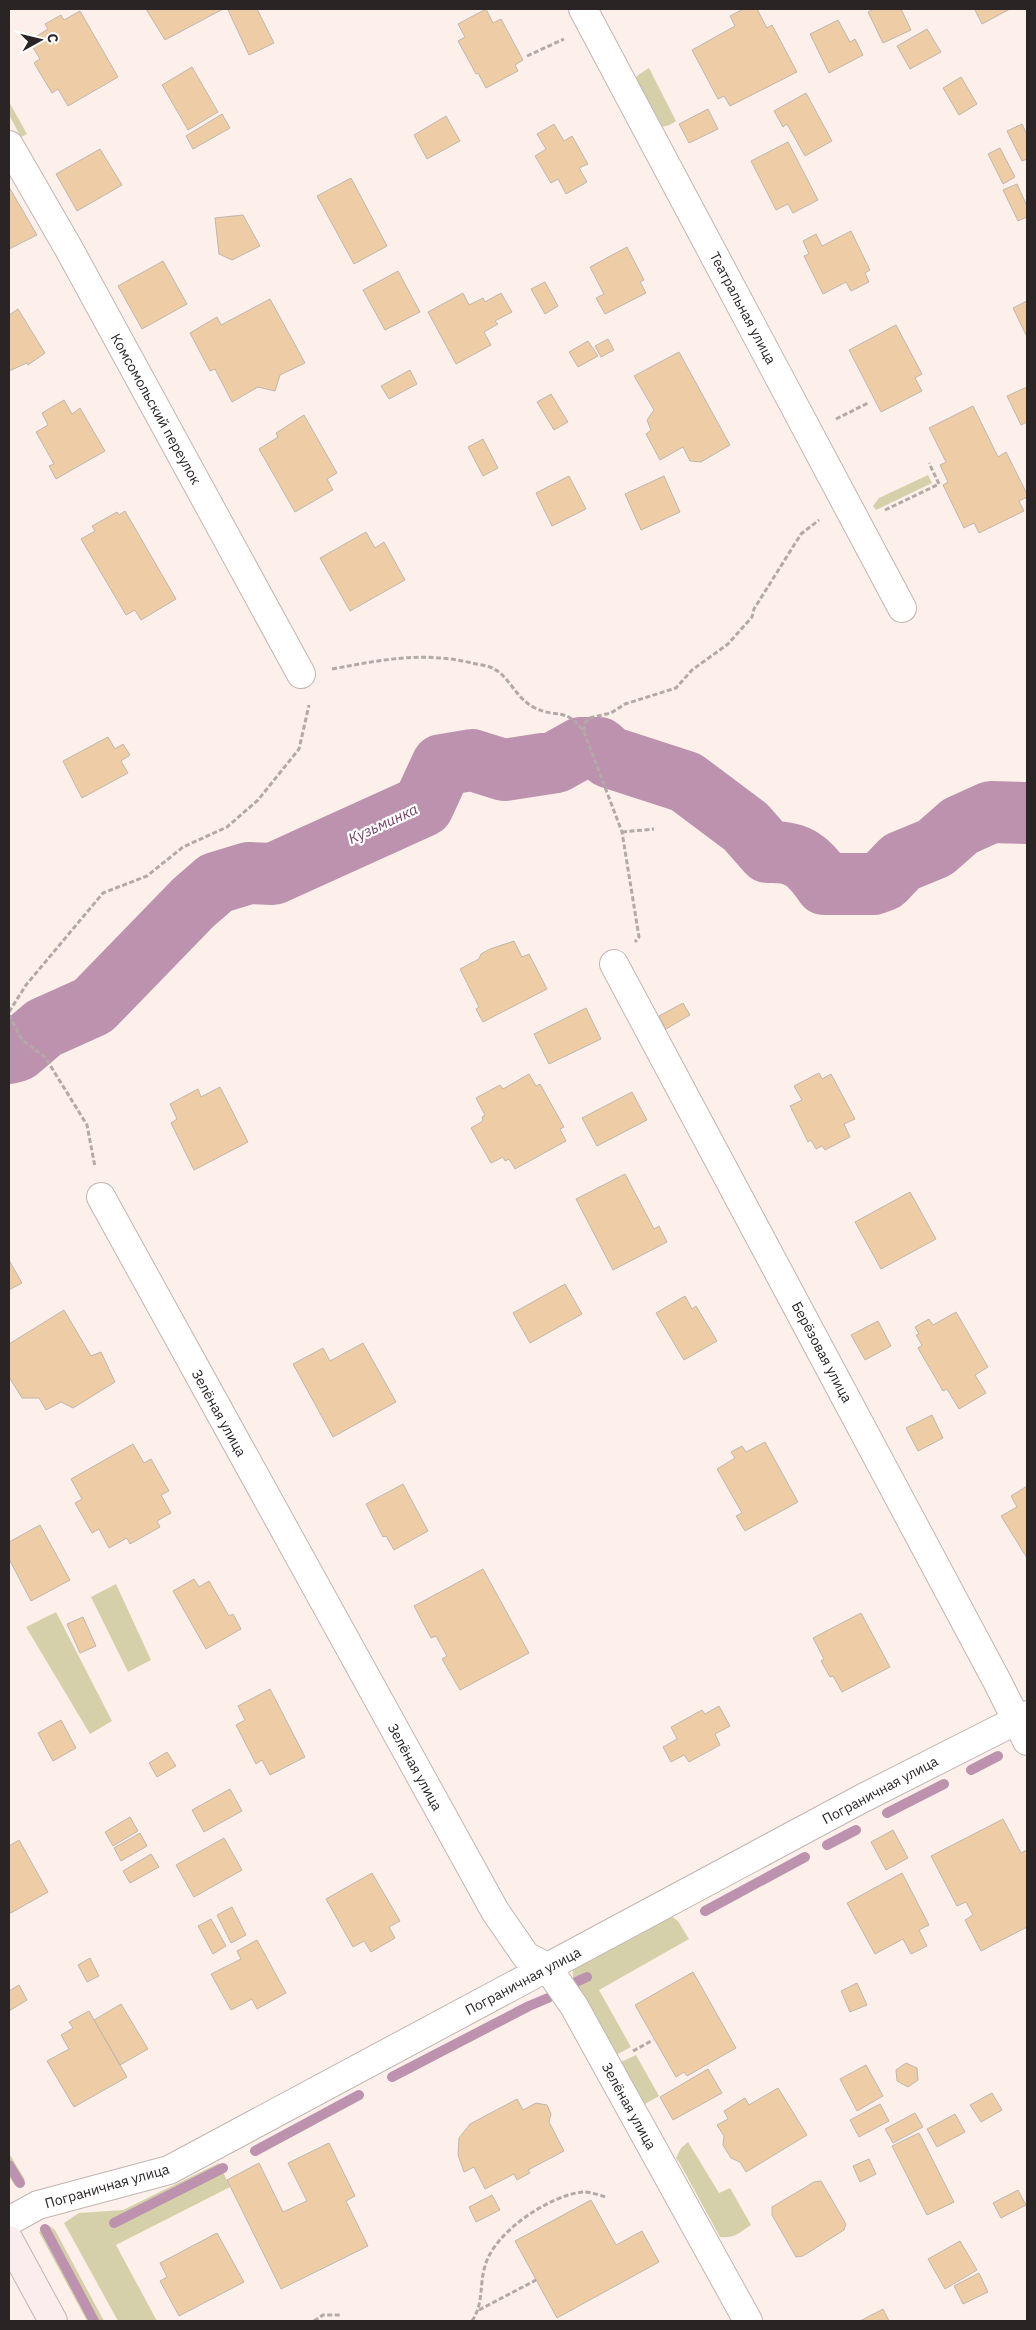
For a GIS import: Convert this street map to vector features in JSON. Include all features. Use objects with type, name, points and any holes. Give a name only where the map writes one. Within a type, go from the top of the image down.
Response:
[{"type":"main road","points":[[9,2240],[53,2321]]},
{"type":"street","name":"Театральная улица","points":[[583,9],[902,608]]},
{"type":"street","name":"Комсомольский переулок","points":[[9,145],[301,674]]},
{"type":"street","name":"Берёзовая улица","points":[[614,964],[998,1683],[1023,1725]]},
{"type":"street","name":"Зелёная улица","points":[[101,1197],[495,1911],[526,1956],[547,1967],[574,2006],[748,2321]]},
{"type":"street","name":"Пограничная улица","points":[[9,2221],[38,2205],[169,2170],[863,1798],[1023,1725]]},
{"type":"path","points":[[527,56],[572,35]]},
{"type":"path","points":[[834,420],[868,403]]},
{"type":"path","points":[[886,510],[939,484],[929,463]]},
{"type":"path","points":[[584,732],[585,723],[589,718],[612,713],[625,704],[676,688],[692,670],[728,644],[752,617],[754,609],[801,534],[844,498]]},
{"type":"path","points":[[101,1197],[87,1125],[45,1057],[22,1040],[9,1013],[26,984],[103,893],[147,876],[183,847],[227,827],[258,800],[299,749],[312,690],[301,674],[402,656],[456,659],[493,668],[504,677],[515,693],[535,708],[574,718],[584,732],[622,832],[639,936],[614,964]]},
{"type":"path","points":[[622,832],[654,829]]},
{"type":"path","points":[[633,2051],[653,2040]]},
{"type":"path","points":[[473,2320],[479,2310],[485,2264],[500,2238],[534,2212],[565,2195],[586,2192],[606,2197]]},
{"type":"path","points":[[479,2310],[536,2280]]},
{"type":"path","points":[[314,2321],[323,2315],[341,2315]]},
{"type":"shaded area","points":[[649,68],[676,121],[669,125],[656,125],[633,82],[638,75]]},
{"type":"shaded area","points":[[9,102],[27,134],[21,137],[9,115]]},
{"type":"shaded area","points":[[928,475],[932,483],[876,510],[873,506],[879,498]]},
{"type":"shaded area","points":[[116,1584],[151,1660],[128,1672],[91,1597]]},
{"type":"shaded area","points":[[56,1612],[112,1721],[90,1734],[26,1627]]},
{"type":"shaded area","points":[[668,1914],[678,1921],[689,1939],[599,1990],[631,2047],[614,2056],[581,2000],[573,1976],[573,1965]]},
{"type":"shaded area","points":[[636,2055],[659,2096],[645,2104],[621,2062]]},
{"type":"shaded area","points":[[688,2142],[719,2193],[730,2188],[751,2225],[737,2234],[730,2237],[720,2237],[676,2158],[681,2148]]},
{"type":"shaded area","points":[[9,2153],[25,2180],[15,2186],[9,2176]]},
{"type":"shaded area","points":[[219,2163],[230,2187],[116,2245],[157,2321],[118,2321],[64,2223],[79,2213],[123,2210]]},
{"type":"shaded area","points":[[50,2226],[55,2230],[104,2321],[87,2321],[39,2232]]},
{"type":"building","points":[[146,9],[223,9],[165,40]]},
{"type":"building","points":[[257,9],[274,43],[249,55],[228,10]]},
{"type":"building","points":[[486,9],[493,23],[501,19],[523,60],[515,65],[518,71],[486,88],[458,41],[465,37],[458,24]]},
{"type":"building","points":[[743,9],[757,9],[767,28],[772,25],[797,72],[730,106],[724,96],[718,99],[692,50],[735,26],[730,16]]},
{"type":"building","points":[[874,9],[901,9],[911,30],[883,43],[868,12]]},
{"type":"building","points":[[976,9],[1010,9],[982,24]]},
{"type":"building","points":[[80,11],[118,77],[68,106],[58,89],[52,93],[34,63],[40,59],[29,41],[48,29],[45,24],[61,15],[64,20]]},
{"type":"building","points":[[838,20],[850,42],[855,39],[863,55],[829,73],[810,34]]},
{"type":"building","points":[[927,29],[941,52],[910,69],[897,46]]},
{"type":"building","points":[[192,67],[218,112],[188,130],[162,85]]},
{"type":"building","points":[[961,77],[977,104],[959,115],[943,88]]},
{"type":"building","points":[[806,93],[832,141],[805,156],[787,124],[783,127],[774,111]]},
{"type":"building","points":[[708,109],[718,129],[689,143],[679,124]]},
{"type":"building","points":[[222,114],[230,128],[193,149],[186,136]]},
{"type":"building","points":[[446,116],[460,141],[427,159],[414,135]]},
{"type":"building","points":[[554,124],[564,141],[572,136],[588,164],[579,168],[587,182],[566,194],[558,179],[551,183],[535,156],[546,149],[537,134]]},
{"type":"building","points":[[1022,124],[1027,135],[1027,159],[1022,161],[1007,131]]},
{"type":"building","points":[[788,142],[818,200],[793,213],[788,204],[776,210],[751,161]]},
{"type":"building","points":[[1000,148],[1015,177],[1003,184],[988,154]]},
{"type":"building","points":[[100,149],[122,185],[77,211],[56,174]]},
{"type":"building","points":[[351,178],[387,246],[354,264],[317,196]]},
{"type":"building","points":[[1017,184],[1027,206],[1027,217],[1018,221],[1003,190]]},
{"type":"building","points":[[9,187],[37,235],[9,249]]},
{"type":"building","points":[[243,215],[260,246],[232,260],[219,254],[215,218]]},
{"type":"building","points":[[851,231],[870,270],[865,273],[869,282],[851,291],[846,282],[823,294],[804,256],[809,254],[803,241],[816,234],[822,246]]},
{"type":"building","points":[[627,247],[644,280],[640,282],[646,293],[605,314],[596,298],[604,294],[590,267]]},
{"type":"building","points":[[163,261],[187,304],[142,329],[118,286]]},
{"type":"building","points":[[398,271],[420,312],[385,330],[363,290]]},
{"type":"building","points":[[545,282],[558,306],[545,314],[531,289]]},
{"type":"building","points":[[463,293],[469,305],[483,298],[485,302],[501,293],[512,312],[495,321],[498,324],[484,332],[491,345],[456,364],[428,312]]},
{"type":"building","points":[[270,299],[305,363],[280,375],[275,391],[258,387],[232,402],[215,369],[210,371],[190,333],[217,317],[221,325]]},
{"type":"building","points":[[1027,301],[1027,337],[1013,308]]},
{"type":"building","points":[[18,309],[45,353],[28,365],[27,363],[9,371],[9,315]]},
{"type":"building","points":[[896,325],[922,374],[915,378],[922,391],[881,412],[849,350]]},
{"type":"building","points":[[608,339],[614,350],[601,357],[595,346]]},
{"type":"building","points":[[588,341],[598,356],[578,367],[569,352]]},
{"type":"building","points":[[679,352],[730,445],[701,462],[690,461],[683,447],[660,460],[646,434],[651,430],[647,420],[654,410],[634,376]]},
{"type":"building","points":[[410,370],[417,384],[389,399],[381,386]]},
{"type":"building","points":[[1027,387],[1027,422],[1021,425],[1007,396]]},
{"type":"building","points":[[551,394],[568,422],[554,430],[537,402]]},
{"type":"building","points":[[64,400],[72,414],[80,408],[105,451],[56,479],[49,466],[54,464],[36,432],[48,425],[42,413]]},
{"type":"building","points":[[973,406],[998,457],[1006,452],[1027,494],[1027,497],[1019,501],[1024,511],[979,533],[974,523],[964,528],[943,485],[948,482],[940,465],[946,462],[929,428]]},
{"type":"building","points":[[304,415],[337,473],[327,479],[333,490],[295,512],[259,449],[278,437],[276,433]]},
{"type":"building","points":[[483,439],[498,468],[483,476],[468,447]]},
{"type":"building","points":[[569,476],[586,509],[552,526],[536,493]]},
{"type":"building","points":[[664,476],[680,512],[641,530],[625,494]]},
{"type":"building","points":[[125,511],[176,599],[141,620],[135,610],[126,615],[81,539],[95,531],[92,526],[117,512],[119,515]]},
{"type":"building","points":[[366,532],[375,548],[384,542],[405,580],[350,611],[320,558]]},
{"type":"building","points":[[108,737],[115,749],[123,744],[130,755],[121,761],[128,773],[82,798],[63,761]]},
{"type":"building","points":[[514,941],[522,957],[529,954],[547,989],[483,1022],[476,1009],[479,1007],[460,969],[479,959],[481,954],[490,949]]},
{"type":"building","points":[[683,1003],[690,1015],[666,1029],[659,1016]]},
{"type":"building","points":[[586,1008],[601,1039],[549,1064],[534,1034]]},
{"type":"building","points":[[819,1073],[822,1079],[831,1074],[855,1119],[844,1124],[850,1137],[825,1150],[822,1146],[816,1149],[811,1140],[808,1142],[790,1106],[802,1100],[794,1086]]},
{"type":"building","points":[[529,1074],[536,1086],[540,1084],[564,1127],[560,1129],[566,1141],[515,1169],[509,1159],[505,1161],[503,1157],[491,1163],[471,1128],[483,1121],[482,1117],[485,1115],[476,1098],[500,1085],[503,1089]]},
{"type":"building","points":[[220,1087],[248,1142],[194,1170],[171,1123],[177,1119],[170,1104],[198,1089],[201,1097]]},
{"type":"building","points":[[632,1092],[647,1120],[597,1146],[582,1118]]},
{"type":"building","points":[[625,1174],[654,1229],[659,1226],[667,1242],[613,1270],[576,1199]]},
{"type":"building","points":[[910,1192],[936,1239],[881,1269],[855,1222]]},
{"type":"building","points":[[9,1260],[22,1283],[9,1290]]},
{"type":"building","points":[[565,1284],[582,1314],[530,1343],[513,1313]]},
{"type":"building","points":[[685,1296],[692,1309],[696,1306],[717,1341],[684,1360],[656,1313]]},
{"type":"building","points":[[64,1310],[91,1356],[101,1352],[115,1382],[73,1408],[61,1402],[46,1410],[39,1398],[22,1398],[9,1377],[9,1344]]},
{"type":"building","points":[[956,1312],[988,1367],[975,1375],[986,1393],[959,1409],[947,1389],[943,1391],[918,1348],[922,1345],[916,1335],[919,1334],[915,1327],[929,1319],[933,1325]]},
{"type":"building","points":[[878,1321],[891,1346],[865,1360],[851,1335]]},
{"type":"building","points":[[363,1343],[396,1402],[333,1437],[293,1364],[323,1348],[330,1361]]},
{"type":"building","points":[[932,1415],[943,1438],[918,1451],[906,1428]]},
{"type":"building","points":[[765,1442],[798,1502],[745,1531],[736,1516],[742,1513],[717,1469],[735,1458],[731,1452],[742,1446],[746,1452]]},
{"type":"building","points":[[133,1444],[144,1463],[151,1459],[169,1491],[161,1495],[171,1513],[157,1521],[160,1527],[130,1544],[127,1538],[109,1548],[99,1529],[92,1533],[75,1503],[82,1499],[71,1479]]},
{"type":"building","points":[[403,1484],[428,1531],[394,1550],[386,1536],[383,1537],[366,1504]]},
{"type":"building","points":[[1027,1486],[1027,1558],[1001,1516],[1017,1507],[1011,1496]]},
{"type":"building","points":[[40,1525],[70,1580],[31,1601],[9,1559],[9,1542]]},
{"type":"building","points":[[483,1569],[529,1653],[460,1690],[442,1659],[447,1656],[436,1636],[431,1638],[414,1606]]},
{"type":"building","points":[[194,1579],[199,1587],[209,1581],[229,1616],[233,1614],[241,1629],[206,1649],[173,1591]]},
{"type":"building","points":[[861,1613],[890,1667],[842,1692],[833,1676],[830,1677],[821,1661],[824,1659],[813,1638]]},
{"type":"building","points":[[83,1617],[96,1646],[80,1653],[67,1624]]},
{"type":"building","points":[[270,1689],[305,1757],[270,1775],[262,1760],[256,1764],[236,1725],[245,1720],[238,1706]]},
{"type":"building","points":[[719,1706],[730,1726],[715,1734],[720,1745],[689,1762],[684,1755],[671,1762],[663,1747],[677,1739],[671,1727],[702,1710],[705,1714]]},
{"type":"building","points":[[61,1720],[76,1748],[53,1761],[38,1733]]},
{"type":"building","points":[[167,1752],[176,1766],[157,1777],[149,1763]]},
{"type":"building","points":[[230,1789],[242,1811],[204,1832],[192,1810]]},
{"type":"building","points":[[130,1817],[138,1831],[113,1846],[105,1832]]},
{"type":"building","points":[[1003,1819],[1021,1853],[1027,1850],[1027,1927],[981,1951],[965,1920],[973,1915],[966,1902],[957,1906],[931,1856]]},
{"type":"building","points":[[893,1830],[908,1858],[886,1870],[871,1842]]},
{"type":"building","points":[[140,1833],[147,1846],[121,1861],[114,1848]]},
{"type":"building","points":[[224,1838],[242,1870],[194,1897],[176,1865]]},
{"type":"building","points":[[19,1840],[48,1892],[9,1914],[9,1846]]},
{"type":"building","points":[[151,1854],[159,1867],[130,1883],[123,1871]]},
{"type":"building","points":[[372,1873],[400,1921],[389,1927],[395,1938],[371,1952],[364,1941],[353,1947],[326,1899]]},
{"type":"building","points":[[902,1873],[929,1925],[919,1930],[927,1946],[911,1954],[903,1939],[875,1954],[847,1903]]},
{"type":"building","points":[[232,1907],[246,1935],[231,1943],[217,1915]]},
{"type":"building","points":[[211,1919],[226,1946],[213,1954],[198,1926]]},
{"type":"building","points":[[257,1940],[286,1993],[257,2009],[252,1999],[231,2010],[211,1974],[241,1959],[237,1951]]},
{"type":"building","points":[[90,1958],[99,1976],[87,1982],[78,1965]]},
{"type":"building","points":[[693,1972],[736,2048],[687,2076],[684,2072],[676,2077],[635,2005]]},
{"type":"building","points":[[857,1983],[867,2005],[850,2012],[841,1991]]},
{"type":"building","points":[[19,1985],[27,2000],[9,2011],[9,1991]]},
{"type":"building","points":[[121,2004],[148,2049],[120,2065],[94,2020]]},
{"type":"building","points":[[89,2011],[127,2077],[74,2107],[47,2061],[69,2049],[61,2035],[73,2028],[69,2022]]},
{"type":"building","points":[[906,2063],[917,2068],[918,2080],[908,2087],[897,2081],[896,2070]]},
{"type":"building","points":[[866,2065],[883,2096],[857,2111],[840,2079]]},
{"type":"building","points":[[708,2069],[722,2093],[673,2120],[660,2097]]},
{"type":"building","points":[[778,2088],[807,2135],[746,2172],[740,2162],[731,2158],[723,2145],[724,2136],[717,2125],[728,2119],[724,2111],[745,2098],[749,2105]]},
{"type":"building","points":[[992,2093],[1002,2110],[981,2122],[970,2105]]},
{"type":"building","points":[[517,2099],[523,2110],[536,2103],[547,2105],[551,2114],[549,2122],[564,2151],[528,2170],[530,2173],[517,2180],[514,2174],[485,2189],[474,2167],[464,2172],[458,2155],[459,2138],[470,2124]]},
{"type":"building","points":[[880,2104],[889,2121],[859,2137],[850,2120]]},
{"type":"building","points":[[915,2113],[923,2127],[893,2143],[885,2129]]},
{"type":"building","points":[[955,2114],[965,2132],[937,2147],[927,2129]]},
{"type":"building","points":[[919,2133],[954,2202],[927,2215],[892,2146]]},
{"type":"building","points":[[329,2143],[355,2196],[346,2201],[368,2246],[281,2289],[227,2180],[259,2163],[283,2212],[307,2201],[288,2163]]},
{"type":"building","points":[[869,2159],[876,2174],[860,2182],[853,2166]]},
{"type":"building","points":[[821,2181],[846,2224],[844,2230],[803,2256],[796,2257],[772,2215],[772,2207],[814,2182]]},
{"type":"building","points":[[1018,2190],[1026,2205],[1001,2218],[993,2203]]},
{"type":"building","points":[[492,2195],[500,2210],[476,2222],[469,2207]]},
{"type":"building","points":[[591,2200],[616,2245],[642,2231],[659,2262],[557,2318],[515,2241]]},
{"type":"building","points":[[217,2233],[244,2282],[179,2316],[160,2281],[167,2277],[160,2263]]},
{"type":"building","points":[[960,2241],[977,2270],[945,2289],[928,2259]]},
{"type":"building","points":[[979,2273],[988,2292],[963,2304],[954,2286]]},
{"type":"building","points":[[883,2309],[889,2321],[860,2321]]},
{"type":"waterway","name":"Кузьминка","points":[[9,1053],[17,1051],[44,1028],[93,1006],[193,903],[216,883],[249,873],[273,874],[423,806],[442,765],[472,760],[504,770],[556,762],[581,748],[599,748],[609,757],[686,782],[746,827],[768,852],[787,853],[802,859],[814,869],[825,884],[873,884],[884,880],[901,862],[935,848],[960,826],[991,812],[1027,813]]},
{"type":"waterway","points":[[971,1770],[998,1756]]},
{"type":"waterway","points":[[887,1813],[944,1784]]},
{"type":"waterway","points":[[827,1845],[856,1830]]},
{"type":"waterway","points":[[705,1911],[805,1857]]},
{"type":"waterway","points":[[576,1982],[587,1977]]},
{"type":"waterway","points":[[392,2077],[548,1998]]},
{"type":"waterway","points":[[255,2151],[359,2095]]},
{"type":"waterway","points":[[9,2165],[20,2183]]},
{"type":"waterway","points":[[114,2223],[223,2168]]},
{"type":"waterway","points":[[45,2229],[94,2321]]}]
